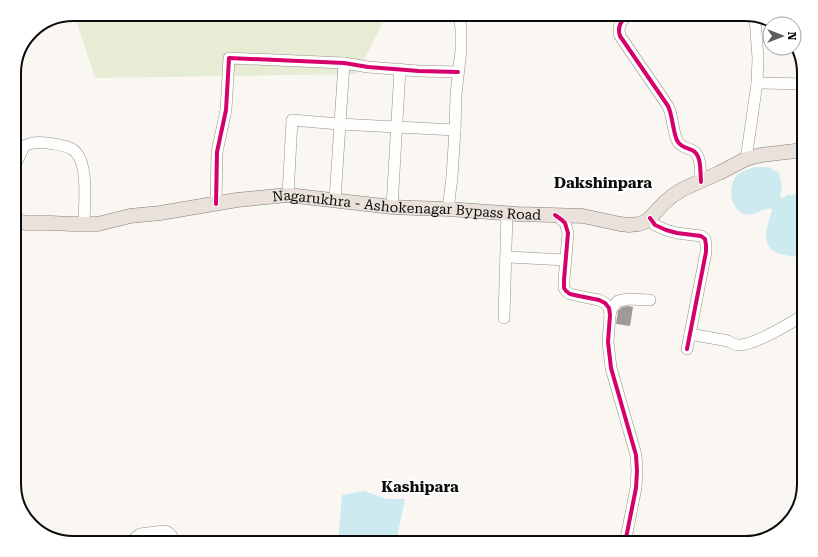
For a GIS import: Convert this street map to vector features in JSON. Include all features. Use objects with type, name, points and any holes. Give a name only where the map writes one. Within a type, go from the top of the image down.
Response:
[{"type":"main road","name":"Nagarukhra - Ashokenagar Bypass Road","points":[[21,222],[98,224],[130,216],[160,213],[237,200],[288,195],[392,207],[583,216],[629,225],[639,224],[650,218],[672,196],[683,189],[701,182],[746,159],[760,155],[797,151]]},
{"type":"street","points":[[448,209],[452,177],[456,94],[461,50],[460,21]]},
{"type":"street","points":[[622,21],[619,26],[620,36],[671,111],[678,142],[682,146],[694,151],[697,154],[699,159],[701,182]]},
{"type":"street","points":[[746,159],[757,83],[758,58],[755,22]]},
{"type":"street","points":[[216,204],[217,152],[226,110],[229,58],[344,63],[368,67],[458,72]]},
{"type":"street","points":[[335,200],[344,63]]},
{"type":"street","points":[[392,207],[400,69]]},
{"type":"street","points":[[757,83],[797,84]]},
{"type":"street","points":[[288,195],[292,120],[455,130]]},
{"type":"street","points":[[21,153],[24,146],[30,143],[38,142],[53,143],[65,146],[73,150],[79,156],[83,167],[85,187],[84,224]]},
{"type":"street","points":[[504,318],[507,213]]},
{"type":"street","points":[[554,215],[565,223],[568,233],[564,288],[570,294],[599,300],[605,303],[609,308],[610,315]]},
{"type":"street","points":[[568,233],[576,221],[583,216]]},
{"type":"street","points":[[650,218],[655,225],[666,230],[676,233],[701,236],[705,239],[706,252],[687,349]]},
{"type":"street","points":[[506,257],[566,260]]},
{"type":"street","points":[[626,536],[636,488],[636,455],[611,368],[608,342],[610,315],[612,308],[618,301],[628,299],[650,300]]},
{"type":"street","points":[[690,334],[728,341],[733,344],[740,345],[747,344],[764,337],[797,319]]},
{"type":"street","points":[[137,536],[140,534],[164,531],[168,532],[172,536]]},
{"type":"green space","points":[[76,21],[384,21],[357,74],[95,78]]},
{"type":"water","points":[[755,167],[768,167],[779,173],[782,186],[780,196],[782,199],[787,195],[797,194],[797,257],[782,255],[771,249],[767,244],[767,228],[772,209],[763,210],[749,215],[742,213],[734,206],[731,195],[732,184],[737,175]]},
{"type":"water","points":[[364,491],[386,499],[405,499],[397,536],[339,536],[342,495]]},
{"type":"building","points":[[622,307],[633,307],[630,326],[616,324],[618,311]]},
{"type":"cycle path","points":[[622,21],[619,30],[620,36],[668,106],[676,139],[679,144],[695,152],[699,159],[701,182]]},
{"type":"cycle path","points":[[216,204],[217,152],[226,110],[229,58],[344,63],[368,67],[458,72]]},
{"type":"cycle path","points":[[555,215],[565,223],[568,233],[564,288],[570,294],[599,300],[605,303],[609,308],[610,315],[608,342],[611,368],[636,455],[636,488],[626,536]]},
{"type":"cycle path","points":[[650,218],[655,225],[666,230],[701,236],[705,239],[706,252],[687,349]]},
{"type":"district","name":"Dakshinpara","points":[[603,183]]},
{"type":"district","name":"Kashipara","points":[[420,487]]}]
